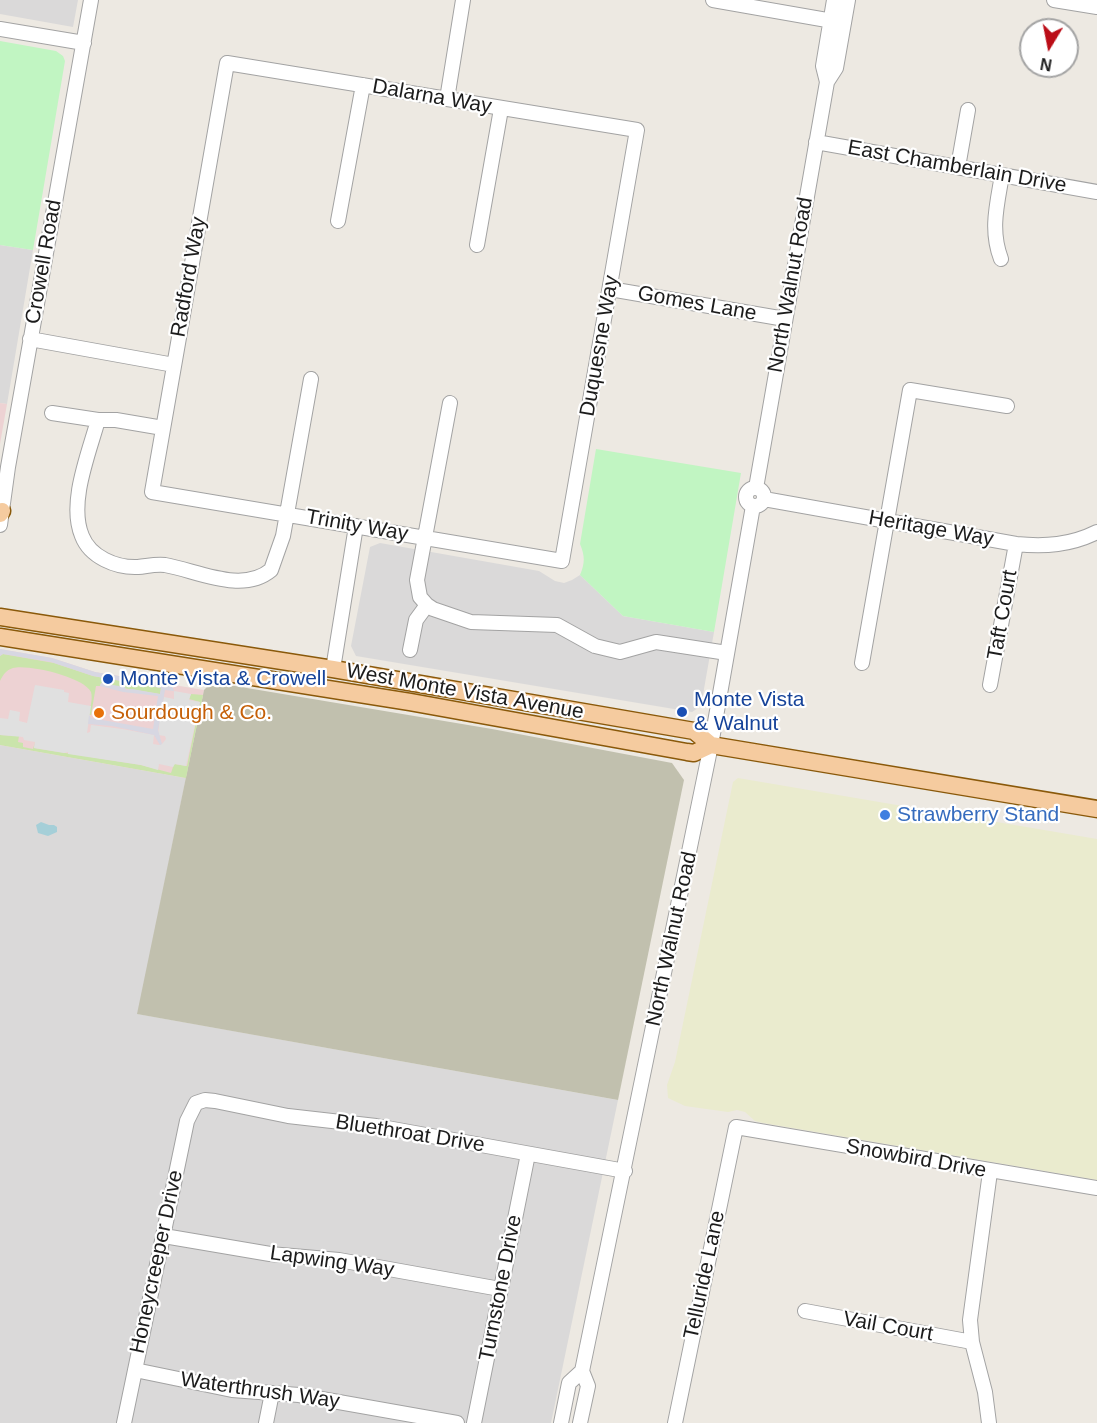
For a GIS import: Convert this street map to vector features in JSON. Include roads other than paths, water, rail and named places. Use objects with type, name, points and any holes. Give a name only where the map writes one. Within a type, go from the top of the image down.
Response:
[{"type":"main road","name":"West Monte Vista Avenue","points":[[0,617],[333,669],[697,732],[711,745],[1097,809]]},
{"type":"main road","name":"West Monte Vista Avenue","points":[[0,637],[352,692],[694,753],[711,745]]},
{"type":"street","name":"Crowell Road","points":[[1,516],[30,339],[91,0]]},
{"type":"street","points":[[447,99],[463,0]]},
{"type":"street","points":[[713,0],[837,22]]},
{"type":"street","name":"North Walnut Road","points":[[580,1423],[588,1386],[582,1371],[711,745],[758,498],[785,319],[827,82],[836,68],[837,22],[834,0]]},
{"type":"street","name":"North Walnut Road","points":[[837,22],[848,0]]},
{"type":"street","points":[[1054,0],[1097,7]]},
{"type":"street","points":[[0,29],[84,43]]},
{"type":"street","name":"Dalarna Way","points":[[227,63],[637,130]]},
{"type":"street","name":"Radford Way","points":[[152,492],[227,63]]},
{"type":"street","points":[[338,221],[363,85]]},
{"type":"street","points":[[477,245],[501,109]]},
{"type":"street","points":[[958,168],[968,110]]},
{"type":"street","name":"Duquesne Way","points":[[562,561],[637,130]]},
{"type":"street","name":"East Chamberlain Drive","points":[[816,142],[1097,192]]},
{"type":"street","points":[[1001,259],[993,231],[1002,175]]},
{"type":"street","name":"Gomes Lane","points":[[610,289],[785,319]]},
{"type":"street","points":[[30,339],[174,365]]},
{"type":"street","points":[[98,420],[78,495],[77,509],[82,538],[91,550],[100,558],[127,566],[166,565],[231,580],[257,578],[271,570],[283,536],[311,379]]},
{"type":"street","points":[[862,663],[910,390],[1007,406]]},
{"type":"street","points":[[450,403],[417,580],[420,597],[427,605],[471,622],[557,625],[595,646],[620,652],[648,642],[656,642],[727,653]]},
{"type":"street","points":[[52,413],[163,428]]},
{"type":"street","name":"Trinity Way","points":[[152,492],[562,561]]},
{"type":"street","name":"Heritage Way","points":[[758,498],[1016,544],[1042,546],[1065,543],[1097,532]]},
{"type":"street","points":[[333,669],[356,526]]},
{"type":"street","name":"Taft Court","points":[[990,686],[1016,544]]},
{"type":"street","points":[[410,650],[416,620],[427,605]]},
{"type":"street","name":"Bluethroat Drive","points":[[196,1103],[206,1100],[215,1101],[288,1116],[350,1122],[625,1171]]},
{"type":"street","name":"Honeycreeper Drive","points":[[124,1423],[187,1120],[196,1103]]},
{"type":"street","name":"Snowbird Drive","points":[[736,1127],[990,1172],[1097,1188]]},
{"type":"street","name":"Telluride Lane","points":[[675,1423],[736,1127]]},
{"type":"street","name":"Turnstone Drive","points":[[474,1423],[528,1154]]},
{"type":"street","points":[[989,1423],[985,1392],[972,1342],[970,1320],[990,1172]]},
{"type":"street","name":"Lapwing Way","points":[[164,1236],[270,1254],[339,1260],[500,1289]]},
{"type":"street","name":"Vail Court","points":[[805,1311],[972,1342]]},
{"type":"street","name":"Waterthrush Way","points":[[135,1370],[239,1390],[299,1395],[457,1423]]},
{"type":"street","name":"North Walnut Road","points":[[561,1423],[569,1383],[582,1371]]},
{"type":"street","points":[[266,1423],[272,1393]]},
{"type":"water","points":[[41,822],[54,825],[57,827],[57,832],[48,836],[38,833],[36,825]]},
{"type":"place","name":"Monte Vista & Crowell","points":[[108,679]]},
{"type":"place","name":"Monte Vista & Walnut","points":[[682,712]]},
{"type":"place","name":"Sourdough & Co.","points":[[99,713]]},
{"type":"place","name":"Strawberry Stand","points":[[885,815]]}]
